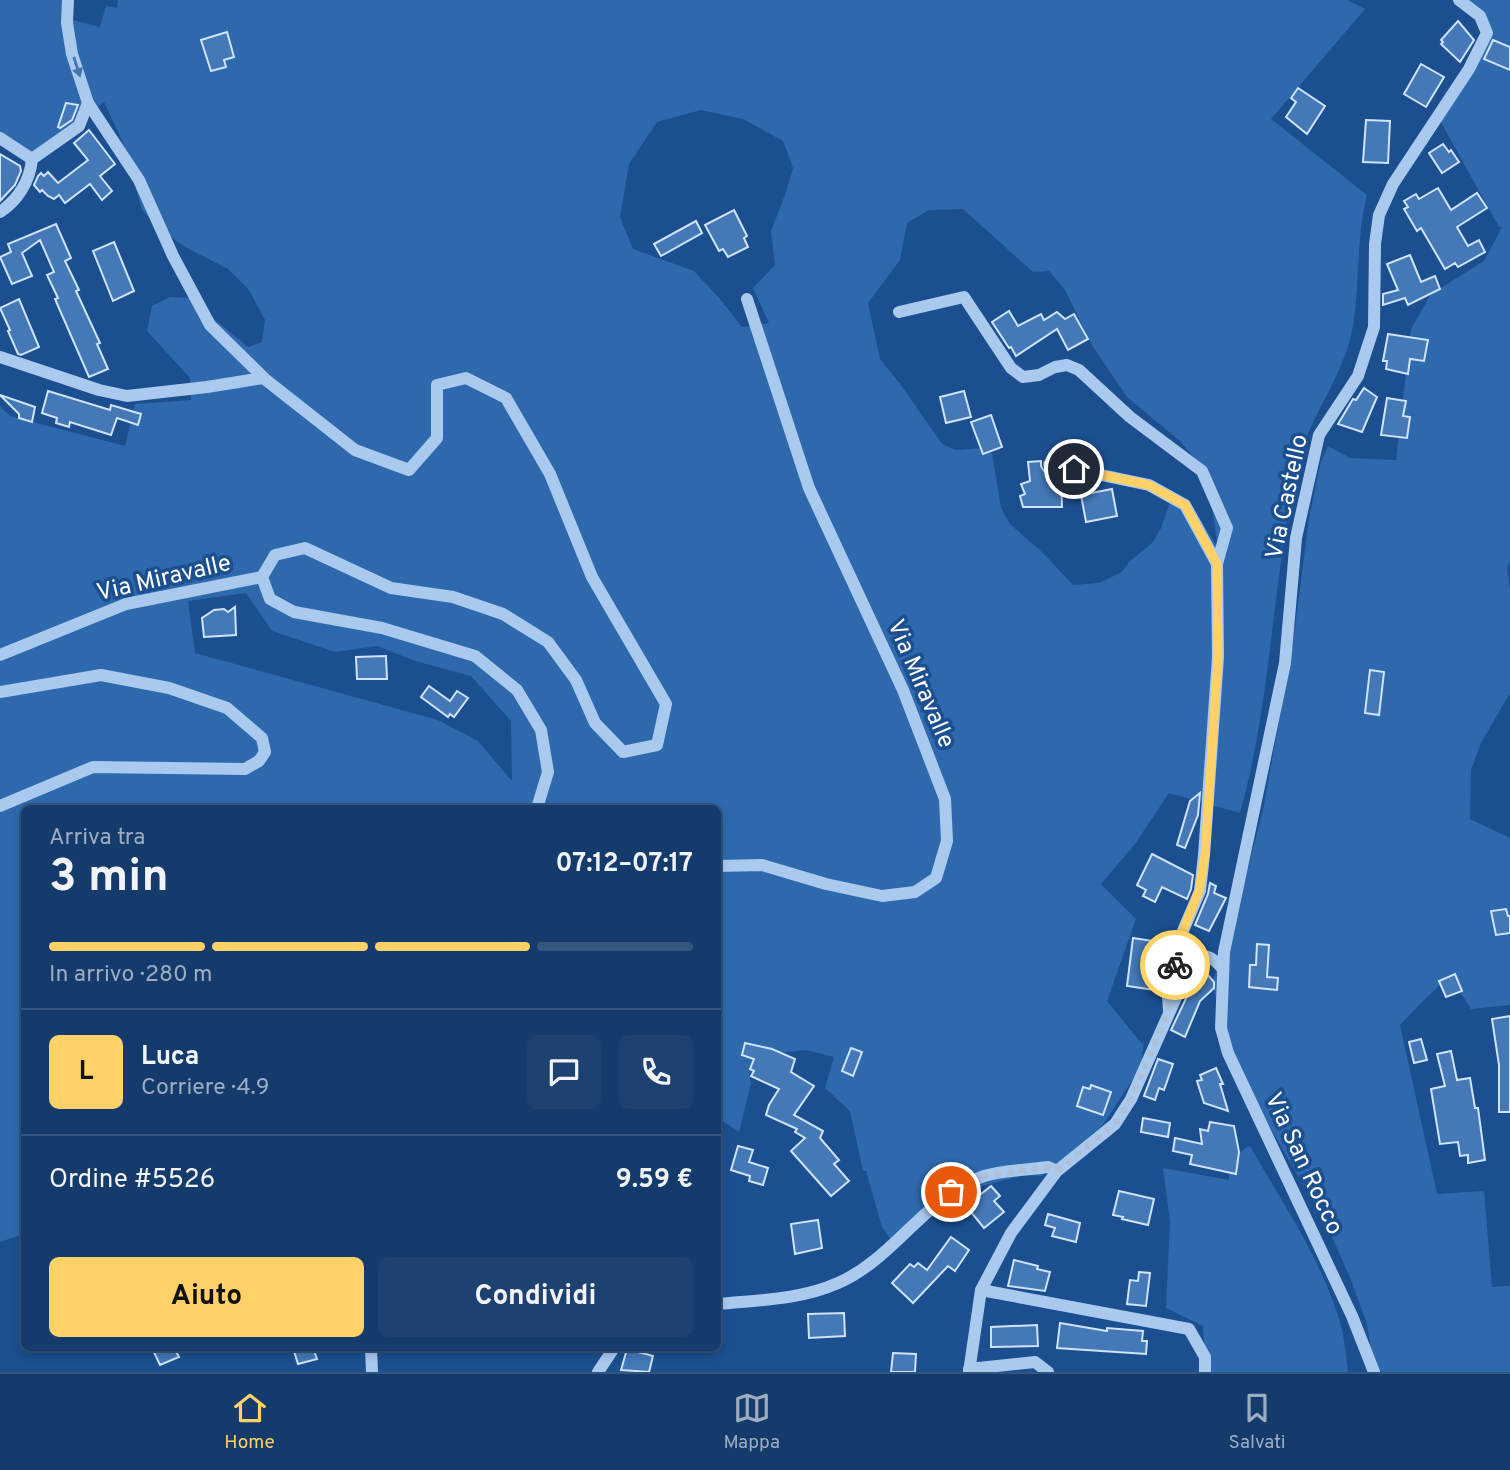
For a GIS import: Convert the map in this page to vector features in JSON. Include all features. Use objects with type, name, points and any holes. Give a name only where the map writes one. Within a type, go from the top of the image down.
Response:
[{"type":"street","points":[[68,0],[66,23],[72,54],[88,103],[139,180],[173,256],[211,325],[263,378],[355,450],[409,470],[437,438],[437,386],[466,378],[506,398],[550,474],[592,577],[666,704],[657,745],[623,752],[595,723],[576,680],[548,642],[503,614],[453,597],[391,588],[305,548],[275,555],[262,577]]},
{"type":"street","name":"Via Castello","points":[[1222,968],[1248,832],[1286,663],[1296,538],[1319,435],[1357,376],[1374,327],[1375,244],[1379,215],[1393,184],[1469,69],[1487,33],[1480,16],[1459,0]]},
{"type":"street","points":[[0,212],[12,204],[28,180],[32,159],[79,126],[88,103]]},
{"type":"street","points":[[0,138],[32,159]]},
{"type":"street","points":[[899,312],[964,297],[1011,368],[1023,377],[1039,375],[1055,367],[1067,365],[1079,370],[1130,417],[1202,471],[1227,528],[1217,564],[1218,657],[1205,855],[1199,891],[1182,933],[1168,997],[1169,1010]]},
{"type":"street","name":"Via Miravalle","points":[[721,866],[762,865],[826,884],[882,896],[915,891],[936,878],[947,841],[945,799],[903,690],[809,488],[747,299]]},
{"type":"street","points":[[0,357],[127,397],[263,378]]},
{"type":"street","points":[[1049,464],[1149,485],[1185,505],[1217,564]]},
{"type":"street","name":"Via Miravalle","points":[[0,655],[126,604],[262,577],[270,599],[294,612],[382,628],[475,656],[517,690],[541,730],[548,772],[538,805]]},
{"type":"street","points":[[0,692],[101,675],[169,688],[227,708],[262,738],[265,752],[259,761],[245,769],[93,767],[0,806]]},
{"type":"street","points":[[1048,1372],[1035,1362],[969,1371],[981,1290],[1011,1233],[1057,1171],[1115,1124],[1131,1099],[1194,957],[1212,957],[1222,968]]},
{"type":"street","name":"Via San Rocco","points":[[1222,968],[1221,1028],[1227,1053],[1352,1316],[1374,1372]]},
{"type":"street","points":[[721,1304],[793,1298],[839,1283],[877,1258],[951,1192],[985,1176],[1048,1167],[1057,1171]]},
{"type":"street","points":[[981,1290],[1189,1329],[1205,1357],[1205,1372]]},
{"type":"street","points":[[371,1351],[372,1372]]},
{"type":"street","points":[[598,1372],[612,1351]]},
{"type":"shaded area","points":[[0,0],[65,0],[65,18],[100,27],[106,6],[117,8],[118,0],[1347,0],[1365,9],[1271,119],[1367,195],[1361,227],[1353,326],[1343,361],[1310,429],[1298,464],[1282,551],[1259,727],[1240,813],[1169,793],[1135,844],[1101,884],[1136,919],[1107,1001],[1142,1044],[1144,1040],[1141,1067],[1102,1126],[1042,1176],[1025,1175],[974,1188],[954,1198],[943,1209],[893,1243],[882,1227],[866,1171],[863,1171],[850,1111],[825,1088],[834,1057],[806,1050],[767,1054],[749,1074],[751,1083],[739,1132],[721,1120],[721,805],[21,805],[21,1235],[0,1242],[0,406],[10,416],[125,446],[135,404],[191,400],[190,378],[147,331],[152,306],[170,297],[189,298],[248,347],[262,342],[265,320],[249,290],[228,269],[185,247],[159,229],[142,210],[122,140],[104,102],[33,154],[0,133]],"holes":[[[701,110],[743,119],[783,141],[793,168],[771,231],[775,265],[753,288],[769,323],[742,327],[694,271],[633,249],[620,217],[629,164],[657,122]],[[963,209],[1033,272],[1049,271],[1065,290],[1093,347],[1127,397],[1180,441],[1207,473],[1218,548],[1188,499],[1170,502],[1153,542],[1129,562],[1122,572],[1099,583],[1073,585],[1010,524],[1001,508],[992,453],[983,448],[955,450],[942,444],[880,359],[868,303],[900,260],[907,223],[929,210]],[[246,593],[272,631],[335,652],[377,646],[415,661],[471,676],[511,721],[512,781],[478,741],[438,720],[195,653],[188,601]]]},
{"type":"shaded area","points":[[1469,0],[1510,0],[1510,562],[1507,568],[1510,590],[1510,693],[1481,743],[1471,770],[1470,819],[1510,838],[1510,1005],[1471,1009],[1450,976],[1400,1025],[1437,1194],[1484,1191],[1492,1287],[1510,1286],[1510,1372],[1374,1372],[1367,1324],[1351,1280],[1329,1230],[1259,1108],[1224,1035],[1212,981],[1227,949],[1263,810],[1293,643],[1309,518],[1320,465],[1328,446],[1350,458],[1396,460],[1411,329],[1431,294],[1484,261],[1502,227],[1499,227],[1438,117],[1484,36]]},
{"type":"shaded area","points":[[1250,1146],[1302,1234],[1325,1281],[1342,1329],[1348,1372],[1206,1372],[1203,1326],[1166,1308],[1170,1222],[1163,1168],[1229,1180],[1230,1169],[1235,1160],[1241,1151]]},
{"type":"building","points":[[1458,21],[1474,40],[1460,62],[1441,44],[1441,40]]},
{"type":"building","points":[[227,32],[234,57],[224,60],[226,67],[211,71],[201,40]]},
{"type":"building","points":[[1493,40],[1510,47],[1510,70],[1484,59]]},
{"type":"building","points":[[1421,64],[1444,77],[1426,107],[1404,94]]},
{"type":"building","points":[[1298,88],[1325,106],[1307,134],[1286,117],[1296,102],[1291,98]]},
{"type":"building","points":[[66,103],[78,105],[72,120],[60,128],[58,127]]},
{"type":"building","points":[[1366,120],[1390,121],[1388,163],[1363,162]]},
{"type":"building","points":[[89,130],[115,164],[100,176],[112,191],[102,200],[90,184],[65,203],[59,195],[54,199],[42,190],[40,192],[34,185],[41,173],[44,176],[48,172],[58,183],[88,160],[74,143]]},
{"type":"building","points":[[1443,144],[1459,162],[1442,173],[1429,153]]},
{"type":"building","points":[[0,154],[20,166],[21,171],[15,185],[0,201]]},
{"type":"building","points":[[1438,188],[1451,210],[1477,193],[1487,208],[1457,227],[1468,246],[1479,240],[1485,252],[1458,267],[1455,263],[1445,269],[1421,228],[1417,231],[1404,209],[1408,207],[1404,201],[1416,194],[1419,199]]},
{"type":"building","points":[[734,210],[747,236],[744,238],[748,247],[728,257],[723,249],[719,251],[705,225]]},
{"type":"building","points":[[696,221],[702,233],[661,256],[654,244]]},
{"type":"building","points":[[56,224],[71,258],[65,261],[79,290],[76,291],[100,343],[97,344],[108,369],[89,377],[55,299],[58,298],[47,275],[54,272],[40,240],[22,253],[32,276],[12,284],[0,257],[11,252],[8,244]]},
{"type":"building","points":[[114,242],[134,291],[113,301],[93,251]]},
{"type":"building","points":[[1410,255],[1421,282],[1435,276],[1440,289],[1408,305],[1405,298],[1383,305],[1383,294],[1398,290],[1387,264]]},
{"type":"building","points":[[19,299],[39,347],[21,355],[18,354],[0,308]]},
{"type":"building","points":[[1009,311],[1018,326],[1041,314],[1044,320],[1057,312],[1065,319],[1074,314],[1088,339],[1068,350],[1057,329],[1016,356],[992,322]]},
{"type":"building","points":[[1388,334],[1428,340],[1424,361],[1410,359],[1408,374],[1386,369],[1387,361],[1383,361]]},
{"type":"building","points":[[1364,388],[1377,397],[1362,432],[1338,424],[1353,399],[1356,400]]},
{"type":"building","points":[[48,391],[110,410],[111,405],[141,414],[138,425],[117,418],[111,435],[70,422],[69,427],[56,423],[57,418],[42,413]]},
{"type":"building","points":[[964,391],[971,417],[946,423],[940,397]]},
{"type":"building","points":[[0,395],[35,407],[32,422],[19,418],[19,414]]},
{"type":"building","points":[[1387,398],[1406,401],[1403,416],[1410,417],[1407,438],[1381,435]]},
{"type":"building","points":[[991,415],[1002,447],[983,454],[971,422]]},
{"type":"building","points":[[1041,461],[1044,471],[1061,475],[1062,507],[1023,507],[1020,496],[1025,494],[1021,484],[1030,481],[1028,462]]},
{"type":"building","points":[[1112,489],[1117,516],[1086,522],[1081,495]]},
{"type":"building","points":[[235,607],[236,635],[204,637],[202,618],[214,610],[224,609],[228,612]]},
{"type":"building","points":[[386,656],[387,679],[357,679],[356,657]]},
{"type":"building","points":[[1370,670],[1384,672],[1379,715],[1365,713]]},
{"type":"building","points":[[429,686],[450,701],[457,691],[468,698],[454,717],[450,714],[448,717],[421,697]]},
{"type":"building","points":[[1200,793],[1198,815],[1185,848],[1177,845],[1190,801]]},
{"type":"building","points":[[1152,854],[1193,875],[1187,899],[1162,887],[1155,902],[1143,896],[1146,890],[1137,885]]},
{"type":"building","points":[[1210,883],[1216,886],[1214,893],[1226,898],[1209,931],[1195,925]]},
{"type":"building","points":[[1506,909],[1510,916],[1510,933],[1496,935],[1491,911]]},
{"type":"building","points":[[1133,938],[1160,942],[1155,990],[1127,986]]},
{"type":"building","points":[[1257,944],[1269,945],[1267,977],[1278,978],[1277,990],[1249,987],[1250,965],[1256,965]]},
{"type":"building","points":[[1207,974],[1214,982],[1214,988],[1200,1001],[1185,1037],[1171,1030],[1190,990]]},
{"type":"building","points":[[1455,974],[1462,991],[1446,997],[1439,981]]},
{"type":"building","points":[[1510,1016],[1510,1112],[1499,1112],[1499,1065],[1492,1019]]},
{"type":"building","points":[[1421,1039],[1427,1060],[1414,1063],[1409,1042]]},
{"type":"building","points":[[745,1043],[772,1049],[795,1059],[791,1072],[814,1086],[794,1115],[823,1131],[820,1138],[839,1160],[834,1164],[849,1181],[831,1196],[791,1151],[805,1138],[795,1132],[797,1129],[766,1115],[779,1089],[751,1076],[754,1071],[750,1069],[754,1059],[742,1055]]},
{"type":"building","points":[[851,1048],[862,1052],[853,1076],[842,1071]]},
{"type":"building","points":[[1451,1051],[1457,1080],[1470,1078],[1475,1108],[1478,1108],[1485,1160],[1468,1163],[1468,1155],[1460,1156],[1458,1142],[1440,1144],[1431,1089],[1445,1086],[1437,1054]]},
{"type":"building","points":[[1158,1059],[1173,1064],[1164,1090],[1159,1088],[1155,1100],[1144,1096]]},
{"type":"building","points":[[1216,1068],[1223,1084],[1220,1084],[1228,1111],[1204,1103],[1197,1081],[1202,1080],[1200,1075]]},
{"type":"building","points":[[1091,1085],[1111,1092],[1103,1115],[1077,1106],[1083,1087],[1090,1089]]},
{"type":"building","points":[[1143,1118],[1170,1123],[1168,1137],[1141,1132]]},
{"type":"building","points":[[1210,1122],[1234,1126],[1239,1152],[1236,1174],[1190,1164],[1192,1155],[1173,1151],[1175,1138],[1202,1144],[1200,1129],[1208,1131]]},
{"type":"building","points":[[738,1146],[753,1150],[749,1162],[768,1168],[763,1185],[749,1181],[750,1176],[731,1170]]},
{"type":"building","points":[[991,1186],[1000,1196],[994,1201],[1004,1212],[984,1228],[966,1206]]},
{"type":"building","points":[[1119,1191],[1154,1199],[1148,1225],[1113,1215]]},
{"type":"building","points":[[1048,1214],[1080,1223],[1076,1242],[1052,1236],[1055,1228],[1045,1225]]},
{"type":"building","points":[[818,1220],[822,1248],[795,1254],[791,1224]]},
{"type":"building","points":[[951,1237],[969,1250],[955,1271],[948,1266],[913,1303],[892,1283],[910,1264],[914,1267],[918,1263],[927,1270]]},
{"type":"building","points":[[1014,1260],[1050,1272],[1045,1291],[1008,1286]]},
{"type":"building","points":[[1139,1272],[1150,1273],[1146,1306],[1127,1304],[1130,1280],[1138,1281]]},
{"type":"building","points":[[844,1313],[845,1336],[809,1338],[808,1314]]},
{"type":"building","points":[[1060,1323],[1107,1331],[1107,1328],[1143,1331],[1142,1341],[1147,1341],[1146,1354],[1057,1348]]},
{"type":"building","points":[[1037,1325],[1038,1346],[991,1347],[991,1327]]},
{"type":"building","points":[[153,1351],[176,1351],[179,1357],[160,1365]]},
{"type":"building","points":[[294,1351],[314,1351],[317,1359],[298,1364]]},
{"type":"building","points":[[626,1351],[653,1356],[649,1372],[621,1370]]},
{"type":"building","points":[[893,1353],[916,1354],[915,1372],[891,1372]]},
{"type":"way so far","points":[[951,1192],[985,1176],[1048,1167],[1057,1171],[1115,1124],[1131,1099],[1169,1010],[1168,997],[1175,965]]},
{"type":"route","points":[[1074,469],[1149,485],[1185,505],[1217,564],[1218,657],[1205,855],[1199,891],[1182,933],[1175,965]]}]
